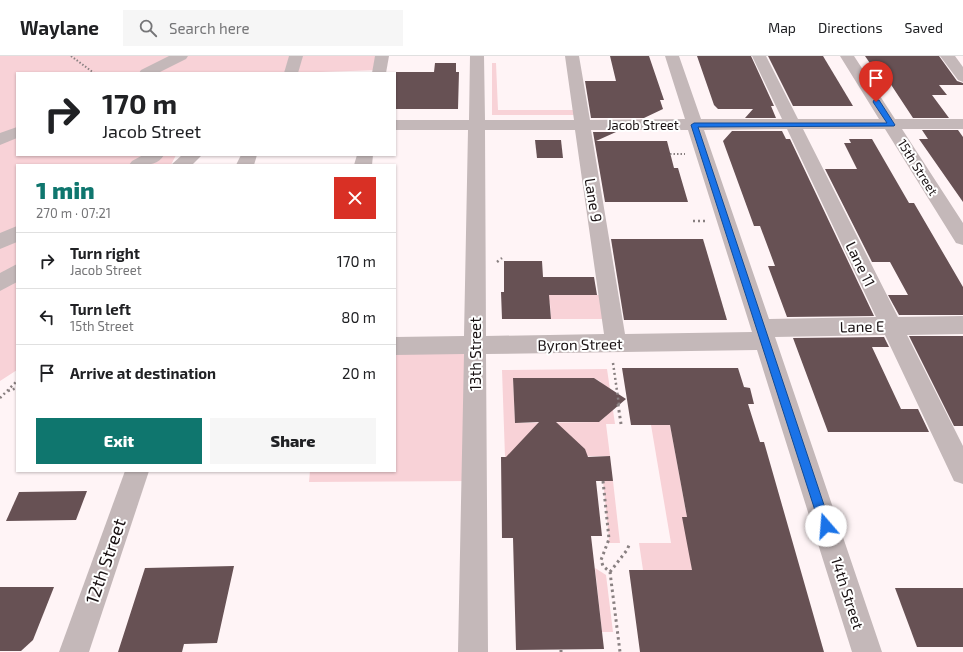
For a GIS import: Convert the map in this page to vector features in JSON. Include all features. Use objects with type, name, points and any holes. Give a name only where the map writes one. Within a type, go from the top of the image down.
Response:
[{"type":"street","points":[[148,72],[181,56]]},
{"type":"street","points":[[291,72],[296,56]]},
{"type":"street","points":[[379,72],[382,56]]},
{"type":"street","name":"13th Street","points":[[473,652],[477,56]]},
{"type":"street","name":"Lane 9","points":[[572,56],[614,352]]},
{"type":"street","name":"14th Street","points":[[672,56],[867,652]]},
{"type":"street","name":"Lane 11","points":[[759,56],[963,472]]},
{"type":"street","name":"15th Street","points":[[847,56],[963,238]]},
{"type":"street","points":[[946,56],[963,77]]},
{"type":"street","name":"Jacob Street","points":[[396,125],[963,124]]},
{"type":"street","points":[[0,140],[16,132]]},
{"type":"street","points":[[140,164],[154,156]]},
{"type":"street","points":[[181,164],[193,156]]},
{"type":"street","points":[[0,242],[16,234]]},
{"type":"street","points":[[0,283],[16,273]]},
{"type":"street","name":"Lane E","points":[[763,335],[891,326],[963,325]]},
{"type":"street","name":"Byron Street","points":[[396,346],[475,345],[614,352],[763,335]]},
{"type":"street","name":"12th Street","points":[[74,652],[137,472]]},
{"type":"path","points":[[72,56],[93,72]]},
{"type":"path","points":[[670,154],[685,154]]},
{"type":"path","points":[[693,221],[705,221]]},
{"type":"path","points":[[614,352],[621,424]]},
{"type":"path","points":[[0,398],[16,382]]},
{"type":"path","points":[[6,392],[16,388]]},
{"type":"path","points":[[603,482],[609,539],[602,551],[601,560],[603,566],[610,572],[620,652]]},
{"type":"path","points":[[610,572],[627,550],[630,543]]},
{"type":"shaded area","points":[[0,56],[382,56],[380,70],[321,72],[16,72],[16,156],[176,156],[172,164],[16,164],[16,371],[0,381]]},
{"type":"shaded area","points":[[492,63],[496,63],[498,110],[577,110],[578,115],[492,115]]},
{"type":"shaded area","points":[[545,295],[603,295],[607,319],[551,319],[550,303]]},
{"type":"shaded area","points":[[475,345],[474,481],[309,482],[310,472],[396,472],[396,346]]},
{"type":"shaded area","points":[[607,369],[615,424],[606,424],[610,456],[505,457],[502,370]],"holes":[[[513,378],[594,378],[601,382],[606,416],[599,422],[515,423]]]},
{"type":"shaded area","points":[[651,425],[670,425],[687,517],[692,570],[643,570],[639,543],[671,543]]},
{"type":"shaded area","points":[[603,481],[613,481],[620,543],[607,543],[609,539]]},
{"type":"shaded area","points":[[595,568],[606,575],[613,632],[602,632]]},
{"type":"building","points":[[610,56],[649,56],[664,100],[660,100],[663,109],[644,118],[591,118],[585,81],[616,81]]},
{"type":"building","points":[[697,56],[751,56],[774,106],[771,106],[776,118],[745,118],[753,109],[718,109],[714,105]]},
{"type":"building","points":[[768,56],[823,56],[853,106],[793,106]]},
{"type":"building","points":[[865,56],[939,56],[957,81],[963,83],[963,85],[939,85],[947,95],[932,95],[949,118],[913,118],[884,74],[876,72]]},
{"type":"building","points":[[435,63],[456,63],[456,72],[459,72],[458,109],[396,109],[396,72],[434,72]]},
{"type":"building","points":[[922,130],[958,130],[963,137],[963,202],[919,139],[928,139]]},
{"type":"building","points":[[732,131],[782,131],[786,139],[790,139],[874,316],[787,317],[768,266],[775,266],[760,226],[754,226],[723,141]]},
{"type":"building","points":[[593,132],[616,132],[596,141],[667,141],[674,168],[678,168],[688,202],[605,202]]},
{"type":"building","points":[[849,139],[872,139],[909,203],[914,203],[963,287],[963,315],[899,315],[888,295],[908,295],[890,262],[872,262],[825,169],[857,169],[844,143],[851,143]]},
{"type":"building","points":[[535,140],[561,140],[563,158],[537,158]]},
{"type":"building","points":[[611,239],[703,239],[727,320],[624,320]]},
{"type":"building","points":[[504,261],[542,261],[543,277],[594,277],[597,295],[549,295],[551,319],[502,319],[501,292],[504,292]]},
{"type":"building","points":[[909,336],[963,336],[963,426],[954,426]]},
{"type":"building","points":[[884,337],[889,347],[872,347],[901,409],[918,409],[929,432],[828,432],[793,338]]},
{"type":"building","points":[[622,368],[738,368],[744,387],[750,388],[754,404],[748,404],[760,442],[764,442],[824,652],[640,652],[629,570],[692,570],[682,517],[687,517],[670,425],[631,425]]},
{"type":"building","points":[[513,378],[594,378],[626,399],[599,422],[556,422],[585,449],[588,457],[610,456],[613,481],[596,481],[602,536],[591,536],[604,649],[516,650],[513,538],[502,538],[501,457],[506,457],[539,422],[515,423]]},
{"type":"building","points":[[87,491],[76,520],[6,521],[19,492]]},
{"type":"building","points":[[234,566],[217,643],[184,644],[182,652],[118,652],[145,568]]},
{"type":"building","points":[[0,587],[54,587],[33,640],[21,651],[0,651]]},
{"type":"building","points":[[895,588],[963,588],[963,647],[917,647]]},
{"type":"route","points":[[826,526],[694,125],[891,125],[876,102]]}]
